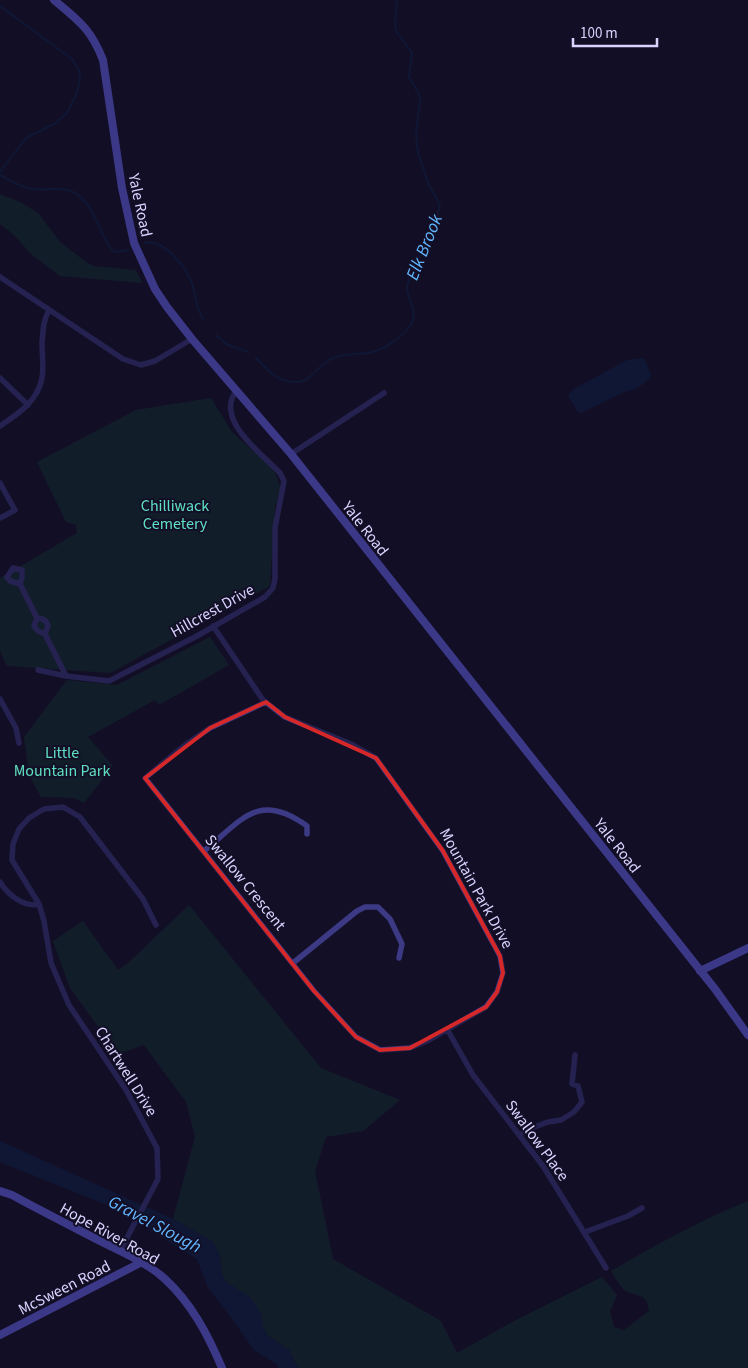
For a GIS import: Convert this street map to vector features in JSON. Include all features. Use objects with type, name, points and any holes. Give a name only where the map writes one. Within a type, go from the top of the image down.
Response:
[{"type":"main road","name":"Yale Road","points":[[54,0],[86,28],[96,43],[103,60],[122,188],[134,243],[155,289],[167,307],[290,454],[700,971],[748,1035]]},
{"type":"main road","points":[[700,971],[748,948]]},
{"type":"main road","name":"Hope River Road","points":[[0,1191],[12,1195],[120,1251],[164,1278],[190,1308],[212,1343],[222,1368]]},
{"type":"main road","name":"McSween Road","points":[[0,1335],[140,1263]]},
{"type":"street","points":[[0,277],[123,359],[141,365],[155,362],[192,339]]},
{"type":"street","points":[[0,426],[28,405],[35,395],[42,378],[44,320],[49,310]]},
{"type":"street","points":[[0,378],[28,405]]},
{"type":"street","name":"Hillcrest Drive","points":[[38,670],[66,676],[109,681],[213,626],[264,597],[273,588],[275,578],[275,528],[284,481],[280,473],[240,434],[230,407],[230,398],[236,390]]},
{"type":"street","points":[[290,454],[384,393]]},
{"type":"street","points":[[0,483],[15,510],[0,518]]},
{"type":"street","points":[[20,584],[37,618],[46,621],[48,626],[45,634]]},
{"type":"street","points":[[37,618],[34,626],[38,631],[45,634],[66,676]]},
{"type":"street","name":"Mountain Park Drive","points":[[213,626],[266,702],[285,717],[350,744],[376,758],[443,850],[500,956],[503,973],[497,992],[486,1007],[447,1029]]},
{"type":"street","points":[[0,699],[16,728],[19,742]]},
{"type":"street","name":"Swallow Crescent","points":[[266,702],[210,728],[185,745],[145,778],[314,992],[356,1038],[380,1050],[410,1048],[427,1041],[447,1029]]},
{"type":"street","name":"Chartwell Drive","points":[[120,1251],[158,1179],[156,1148],[126,1090],[69,1005],[51,963],[44,921],[38,904],[12,860],[13,844],[19,829],[29,818],[44,809],[63,807],[80,818],[98,838],[143,899],[156,925]]},
{"type":"street","points":[[204,851],[245,816],[263,810],[278,810],[296,819],[307,826],[307,834]]},
{"type":"street","points":[[0,882],[6,892],[14,898],[34,905],[38,904]]},
{"type":"street","points":[[293,963],[356,911],[365,907],[378,907],[390,919],[402,944],[399,958]]},
{"type":"street","name":"Swallow Place","points":[[447,1029],[468,1068],[543,1166],[606,1268]]},
{"type":"street","points":[[519,1135],[535,1126],[561,1120],[574,1112],[582,1102],[578,1086],[572,1084],[575,1055]]},
{"type":"street","points":[[585,1232],[628,1216],[642,1208]]},
{"type":"highlighted area","points":[[266,702],[285,717],[376,758],[443,851],[500,956],[503,973],[497,992],[486,1007],[410,1048],[380,1050],[356,1037],[314,991],[145,778],[210,728]]},
{"type":"green space","points":[[0,194],[22,203],[38,213],[60,242],[86,262],[94,266],[136,270],[142,283],[60,276],[31,254],[14,235],[0,224]]},
{"type":"green space","name":"Chilliwack Cemetery","points":[[211,398],[232,432],[274,470],[278,480],[281,490],[275,507],[270,586],[110,673],[7,666],[0,651],[0,578],[77,533],[76,525],[66,522],[37,462],[136,410]]},
{"type":"green space","name":"Little Mountain Park","points":[[210,637],[229,665],[159,705],[155,700],[88,737],[113,766],[84,803],[74,798],[41,797],[29,775],[24,737],[67,680],[117,685]]},
{"type":"green space","points":[[189,905],[321,1068],[400,1100],[363,1131],[326,1137],[315,1171],[333,1259],[441,1321],[457,1353],[516,1320],[602,1277],[617,1295],[610,1311],[614,1327],[624,1330],[649,1311],[648,1305],[641,1296],[624,1290],[611,1271],[661,1242],[748,1201],[748,1368],[298,1368],[289,1350],[268,1336],[263,1327],[260,1311],[225,1281],[221,1271],[220,1256],[213,1242],[173,1219],[195,1137],[186,1102],[144,1045],[118,1054],[70,988],[53,941],[83,921],[118,970],[128,963]]},
{"type":"water","points":[[644,358],[651,375],[643,384],[581,413],[578,412],[568,395],[574,389],[627,360]]},
{"type":"water","name":"Gravel Slough","points":[[0,1141],[173,1219],[213,1242],[220,1256],[221,1271],[225,1281],[251,1298],[260,1311],[263,1327],[268,1336],[289,1350],[298,1368],[278,1368],[278,1365],[254,1350],[208,1288],[197,1259],[112,1207],[0,1162]]},
{"type":"waterway","name":"Elk Brook","points":[[256,358],[278,378],[290,382],[302,381],[331,359],[345,355],[373,352],[385,347],[409,327],[414,316],[407,287],[435,222],[440,205],[429,185],[418,153],[416,135],[420,100],[419,94],[409,77],[412,53],[396,31],[397,0]]},
{"type":"waterway","points":[[0,6],[72,59],[79,70],[80,80],[76,95],[67,113],[56,123],[26,138],[0,172]]},
{"type":"waterway","name":"Elk Brook","points":[[0,175],[28,188],[62,189],[73,192],[84,200],[89,207],[108,245],[113,251],[128,250]]},
{"type":"waterway","name":"Elk Brook","points":[[145,243],[159,245],[179,261],[191,281],[198,309],[203,319]]},
{"type":"waterway","name":"Elk Brook","points":[[216,335],[226,344],[248,352]]}]
